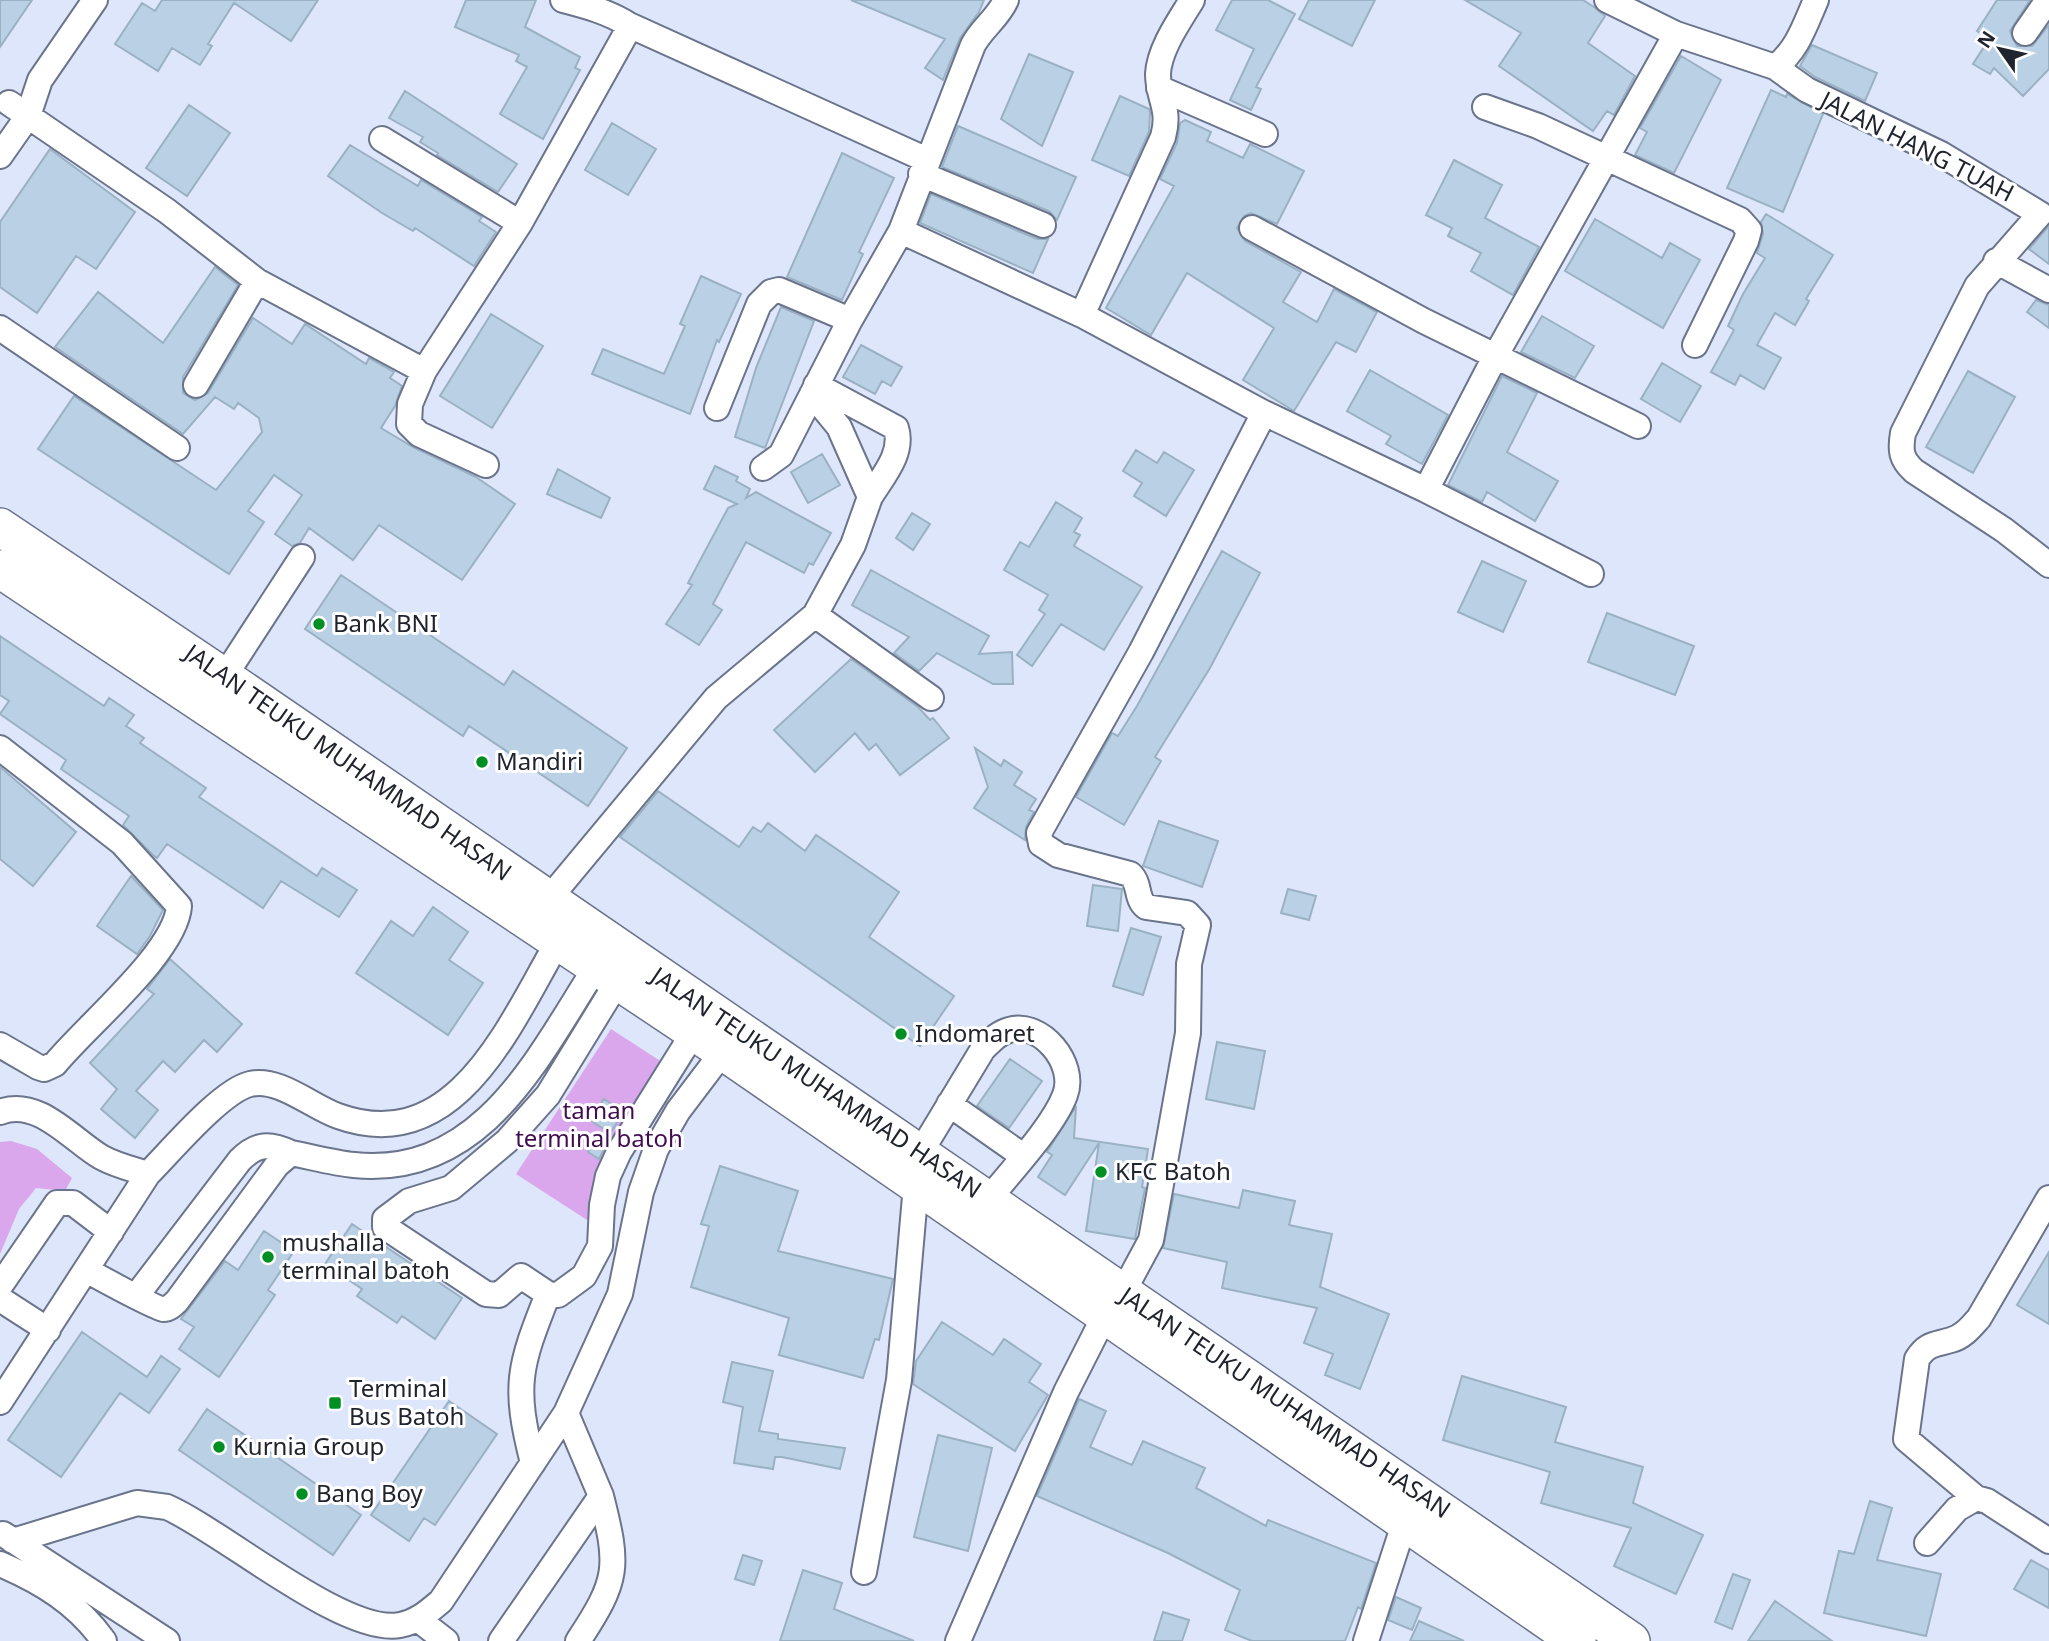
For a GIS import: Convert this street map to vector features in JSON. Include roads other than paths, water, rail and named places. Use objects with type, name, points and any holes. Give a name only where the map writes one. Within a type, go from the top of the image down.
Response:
[{"type":"highway","name":"JALAN TEUKU MUHAMMAD HASAN","points":[[0,527],[224,677],[560,920],[615,963],[1516,1580],[1577,1641]]},
{"type":"highway","name":"JALAN TEUKU MUHAMMAD HASAN","points":[[0,569],[560,920]]},
{"type":"highway","name":"JALAN TEUKU MUHAMMAD HASAN","points":[[918,1169],[988,1200],[1114,1304],[1404,1524],[1632,1641]]},
{"type":"street","points":[[0,156],[12,111],[40,80],[95,0]]},
{"type":"street","points":[[563,0],[595,8],[1043,225]]},
{"type":"street","points":[[763,468],[781,455],[850,320],[901,231],[972,45],[978,35],[998,16],[1006,0]]},
{"type":"street","points":[[1082,315],[1163,137],[1168,115],[1160,88],[1160,62],[1192,0]]},
{"type":"street","name":"JALAN HANG TUAH","points":[[1607,0],[1676,34],[1774,67],[1807,90],[1941,154],[2044,209],[1976,286],[1903,433],[1900,449],[1905,462],[1914,471],[2004,530],[2049,565]]},
{"type":"street","points":[[1774,67],[1786,58],[1796,45],[1816,0]]},
{"type":"street","points":[[2025,33],[2048,0]]},
{"type":"street","points":[[486,465],[413,429],[408,416],[410,404],[424,371],[520,223],[619,49],[629,25]]},
{"type":"street","points":[[1426,490],[1496,355],[1676,34]]},
{"type":"street","points":[[1160,88],[1265,134]]},
{"type":"street","points":[[1485,107],[1538,126],[1741,220],[1749,230],[1746,241],[1695,345]]},
{"type":"street","points":[[12,111],[167,211],[257,281],[424,371]]},
{"type":"street","points":[[383,139],[520,223]]},
{"type":"street","points":[[1252,228],[1424,320],[1638,426]]},
{"type":"street","points":[[901,231],[1082,315],[1264,413],[1426,490],[1591,574]]},
{"type":"street","points":[[1996,261],[2049,290]]},
{"type":"street","points":[[196,385],[257,281]]},
{"type":"street","points":[[717,408],[759,304],[771,292],[779,290],[850,320]]},
{"type":"street","points":[[0,328],[177,448]]},
{"type":"street","points":[[814,390],[839,427],[870,497]]},
{"type":"street","points":[[0,1402],[88,1271],[148,1174],[224,1098],[252,1083],[272,1085],[340,1117],[380,1124],[405,1121],[436,1111],[463,1090],[491,1054],[560,920],[716,698],[815,615],[853,545],[870,497],[892,461],[900,441],[896,428],[814,390]]},
{"type":"street","points":[[958,1641],[1060,1404],[1151,1240],[1188,1033],[1189,964],[1198,925],[1188,913],[1146,907],[1139,898],[1138,885],[1130,874],[1058,855],[1041,844],[1039,833],[1141,652],[1264,413]]},
{"type":"street","points":[[224,677],[302,557]]},
{"type":"street","points":[[815,615],[930,698]]},
{"type":"street","points":[[0,748],[122,843],[168,890],[179,906],[173,931],[143,969],[55,1064],[44,1069],[38,1067],[0,1045]]},
{"type":"street","points":[[136,1294],[246,1154],[262,1144],[355,1166],[427,1159],[437,1153],[500,1109],[615,963]]},
{"type":"street","points":[[615,963],[548,1095],[507,1141],[451,1188],[409,1201],[385,1219],[385,1227],[486,1294],[499,1294],[521,1276],[548,1294],[563,1293],[584,1276],[600,1246],[602,1205],[608,1176],[619,1152],[716,1030]]},
{"type":"street","points":[[864,1572],[899,1380],[918,1169],[949,1104],[983,1049],[997,1036],[1011,1029],[1025,1030],[1049,1042],[1065,1060],[1069,1077],[1066,1094],[1023,1156],[988,1200]]},
{"type":"street","points":[[7,1536],[137,1503],[153,1504],[182,1513],[327,1606],[375,1624],[398,1626],[419,1620],[442,1601],[566,1413],[620,1294],[641,1192],[656,1149],[678,1111],[716,1030]]},
{"type":"street","points":[[949,1104],[1023,1156]]},
{"type":"street","points":[[0,1112],[24,1110],[47,1118],[101,1157],[148,1174]]},
{"type":"street","points":[[88,1271],[136,1294],[155,1308],[172,1306],[277,1165],[291,1153]]},
{"type":"street","points":[[0,1286],[57,1203],[73,1203],[111,1232]]},
{"type":"street","points":[[2048,1203],[1979,1318],[1965,1334],[1952,1340],[1934,1342],[1923,1349],[1917,1359],[1906,1439],[1976,1498],[1987,1501],[2049,1541]]},
{"type":"street","points":[[533,1463],[521,1416],[520,1385],[526,1351],[548,1294]]},
{"type":"street","points":[[0,1299],[48,1330]]},
{"type":"street","points":[[566,1413],[601,1496],[614,1549],[613,1576],[605,1601],[578,1641]]},
{"type":"street","points":[[501,1641],[601,1496]]},
{"type":"street","points":[[1927,1543],[1956,1509],[1976,1498]]},
{"type":"street","points":[[1366,1641],[1404,1524]]},
{"type":"street","points":[[7,1536],[167,1641]]},
{"type":"street","points":[[0,1564],[69,1602],[104,1641]]},
{"type":"street","points":[[419,1620],[446,1641]]},
{"type":"place","name":"Bank BNI","points":[[319,624]]},
{"type":"place","name":"Mandiri","points":[[482,762]]},
{"type":"place","name":"Indomaret","points":[[901,1034]]},
{"type":"place","name":"KFC Batoh","points":[[1101,1172]]},
{"type":"place","name":"mushalla terminal batoh","points":[[268,1257]]},
{"type":"place","name":"Terminal Bus Batoh","points":[[335,1403]]},
{"type":"place","name":"Kurnia Group","points":[[219,1447]]},
{"type":"place","name":"Bang Boy","points":[[302,1494]]},
{"type":"park label","name":"taman terminal batoh","points":[[599,1125]]}]
